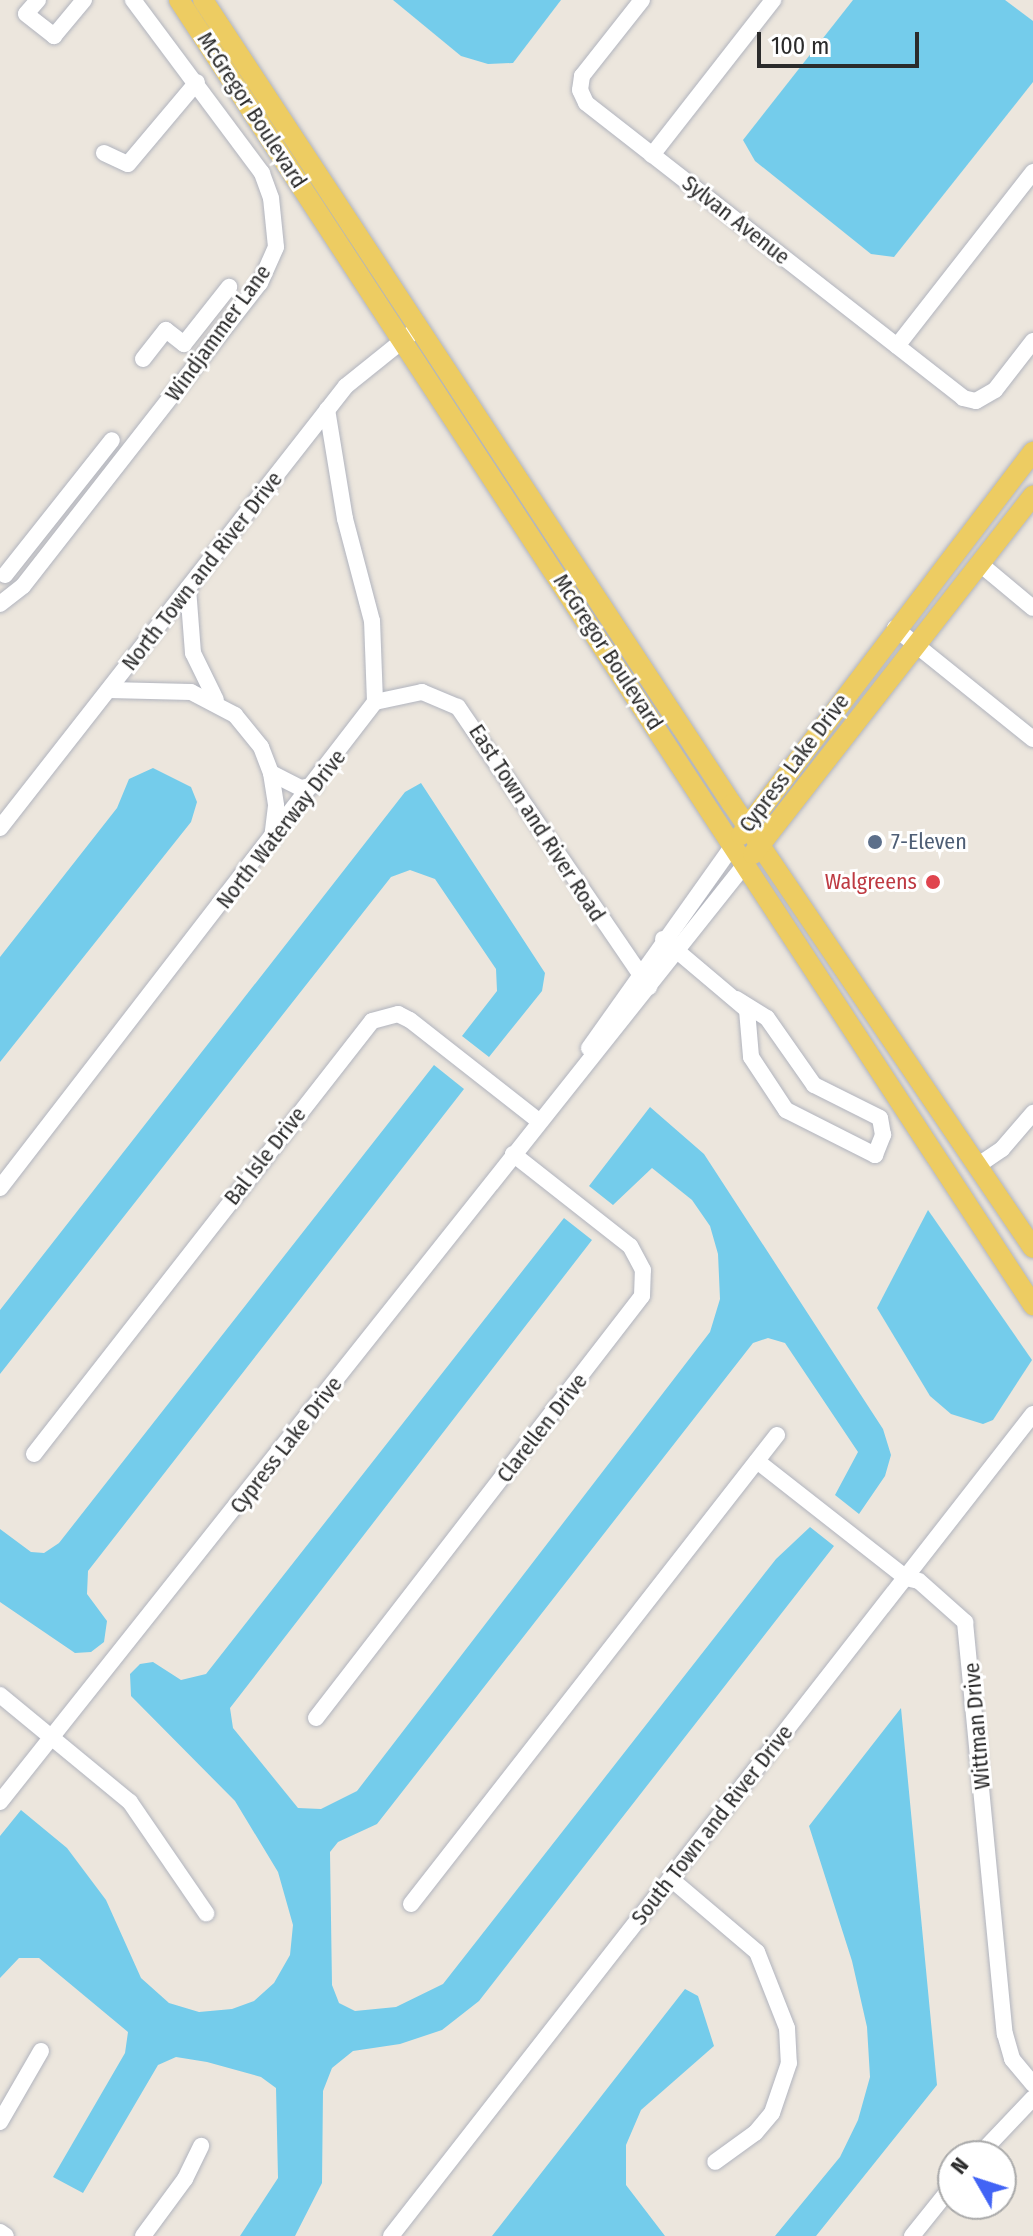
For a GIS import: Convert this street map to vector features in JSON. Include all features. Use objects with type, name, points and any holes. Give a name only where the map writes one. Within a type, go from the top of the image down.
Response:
[{"type":"main road","name":"McGregor Boulevard","points":[[179,0],[761,844],[1033,1248]]},
{"type":"main road","name":"McGregor Boulevard","points":[[203,0],[410,334],[746,863],[1033,1305]]},
{"type":"main road","name":"Cypress Lake Drive","points":[[734,844],[895,628],[1033,452]]},
{"type":"main road","name":"Cypress Lake Drive","points":[[746,863],[1033,495]]},
{"type":"main road","points":[[879,1071],[894,1082],[953,1163],[977,1166]]},
{"type":"street","points":[[38,0],[26,14],[54,36],[84,0]]},
{"type":"street","name":"Windjammer Lane","points":[[0,604],[23,586],[267,273],[277,234],[262,173],[133,0]]},
{"type":"street","name":"Sylvan Avenue","points":[[642,0],[582,76],[580,90],[586,103],[963,398],[976,401],[995,390],[1033,341]]},
{"type":"street","points":[[652,155],[773,0]]},
{"type":"street","points":[[104,153],[128,164],[197,82]]},
{"type":"street","points":[[897,346],[1033,172]]},
{"type":"street","points":[[184,344],[229,287]]},
{"type":"street","points":[[143,359],[166,330],[201,358]]},
{"type":"street","name":"North Town and River Drive","points":[[0,828],[327,409],[355,376],[410,334]]},
{"type":"street","points":[[327,409],[345,519],[372,621],[375,702]]},
{"type":"street","points":[[5,575],[112,440]]},
{"type":"street","points":[[82,478],[99,490]]},
{"type":"street","points":[[979,563],[1033,608]]},
{"type":"street","points":[[188,588],[193,653],[218,702],[252,733],[271,773],[276,806],[272,839]]},
{"type":"street","points":[[895,628],[1033,739]]},
{"type":"street","points":[[109,690],[179,690],[218,702]]},
{"type":"street","name":"East Town and River Road","points":[[375,702],[422,692],[458,707],[649,987]]},
{"type":"street","name":"North Waterway Drive","points":[[0,1188],[315,785],[375,702]]},
{"type":"street","points":[[271,773],[301,788],[315,785]]},
{"type":"street","name":"Cypress Lake Drive","points":[[568,1084],[638,973],[734,844]]},
{"type":"street","name":"Cypress Lake Drive","points":[[0,1802],[746,863]]},
{"type":"street","points":[[663,939],[747,1010],[751,1057],[786,1110],[875,1155],[883,1135],[880,1118],[814,1085],[767,1018],[736,999]]},
{"type":"street","name":"Bal Isle Drive","points":[[34,1454],[372,1021],[398,1014],[410,1020],[539,1121]]},
{"type":"street","points":[[977,1166],[1002,1149],[1033,1113]]},
{"type":"street","name":"Clarellen Drive","points":[[316,1718],[642,1296],[643,1270],[630,1246],[513,1154]]},
{"type":"street","name":"South Town and River Drive","points":[[391,2236],[1033,1414]]},
{"type":"street","points":[[411,1904],[777,1435]]},
{"type":"street","name":"Wittman Drive","points":[[757,1461],[906,1578],[919,1581],[956,1612],[969,1634],[1005,2034],[1012,2059],[1033,2084]]},
{"type":"street","points":[[0,1695],[53,1735],[130,1802],[206,1913]]},
{"type":"street","points":[[671,1879],[757,1952],[787,2028],[789,2063],[772,2113],[755,2133],[715,2162]]},
{"type":"street","points":[[0,2122],[41,2051]]},
{"type":"street","points":[[993,2140],[1033,2098]]},
{"type":"street","points":[[143,2236],[185,2179],[201,2146]]},
{"type":"street","points":[[912,2236],[937,2205]]},
{"type":"street","points":[[0,2232],[6,2236]]},
{"type":"water","points":[[393,0],[561,0],[513,63],[488,64],[461,56]]},
{"type":"water","points":[[853,0],[1005,0],[1033,21],[1033,82],[894,257],[871,254],[755,161],[743,140]]},
{"type":"water","points":[[153,768],[191,787],[197,802],[191,822],[0,1062],[0,957],[117,808],[129,779]]},
{"type":"water","points":[[421,783],[545,973],[542,991],[489,1057],[462,1036],[497,991],[496,969],[435,879],[410,870],[391,877],[0,1374],[0,1310],[405,792]]},
{"type":"water","points":[[434,1065],[464,1089],[88,1571],[87,1594],[107,1621],[104,1642],[91,1652],[75,1653],[0,1602],[0,1529],[31,1552],[44,1553],[59,1543]]},
{"type":"water","points":[[650,1107],[704,1154],[883,1429],[891,1455],[885,1476],[859,1514],[835,1495],[858,1452],[785,1343],[768,1338],[753,1343],[377,1824],[338,1842],[330,1852],[332,1985],[339,2003],[355,2011],[396,2007],[443,1984],[776,1559],[810,1527],[834,1546],[479,2001],[442,2030],[400,2044],[353,2051],[332,2068],[323,2091],[322,2183],[295,2236],[240,2236],[278,2178],[276,2088],[261,2077],[207,2062],[176,2057],[158,2065],[83,2193],[53,2177],[125,2053],[128,2032],[39,1958],[19,1958],[0,1978],[0,1836],[21,1810],[67,1848],[106,1900],[141,1978],[169,2003],[199,2012],[232,2009],[254,2001],[274,1983],[290,1955],[293,1925],[278,1872],[235,1801],[131,1696],[130,1674],[140,1664],[153,1662],[181,1680],[206,1674],[564,1218],[592,1240],[230,1708],[233,1728],[298,1808],[321,1809],[357,1791],[710,1332],[720,1299],[718,1254],[710,1226],[692,1200],[652,1168],[613,1205],[589,1186]]},
{"type":"water","points":[[928,1210],[1032,1360],[993,1420],[983,1424],[951,1414],[930,1396],[877,1308]]},
{"type":"water","points":[[901,1708],[937,2085],[816,2236],[775,2236],[840,2157],[858,2120],[870,2077],[867,2027],[852,1961],[809,1826]]},
{"type":"water","points":[[685,1989],[698,1996],[714,2046],[641,2110],[626,2145],[626,2185],[665,2236],[492,2236]]},
{"type":"place","name":"7-Eleven","points":[[875,842]]},
{"type":"place","name":"Walgreens","points":[[933,882]]}]
